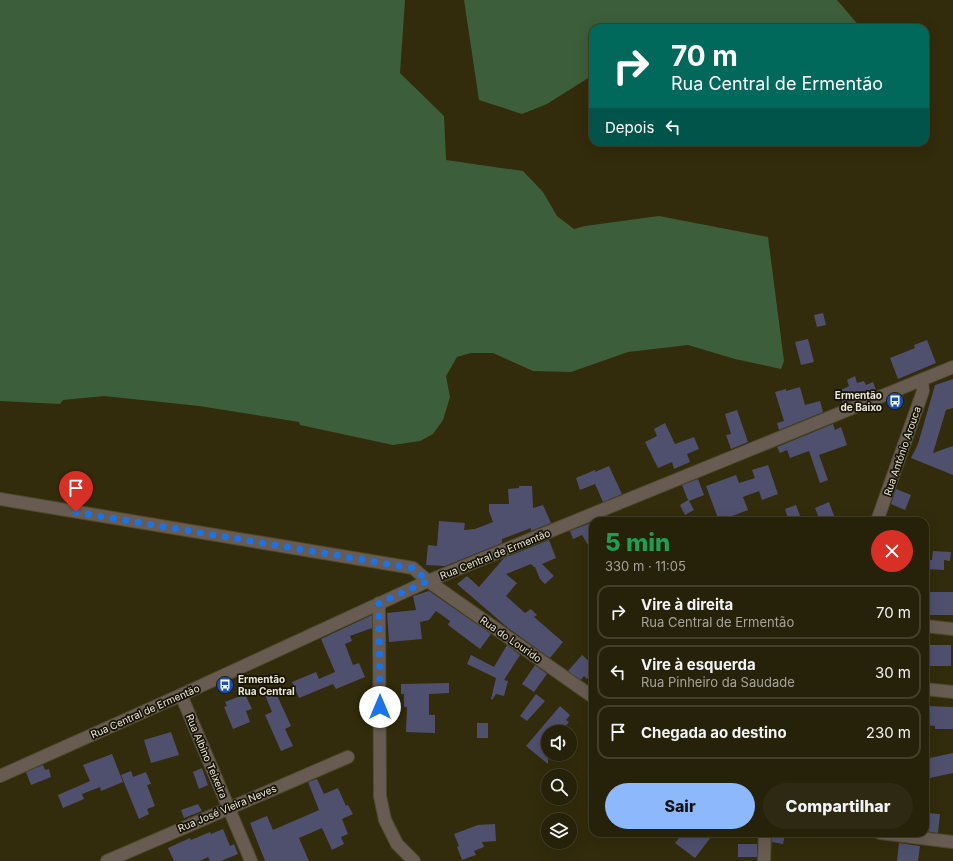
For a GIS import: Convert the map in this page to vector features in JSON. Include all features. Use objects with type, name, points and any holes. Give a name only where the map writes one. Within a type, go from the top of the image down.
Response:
[{"type":"street","name":"Rua Central de Ermentão","points":[[0,776],[181,695],[428,581],[953,367]]},
{"type":"street","name":"Rua António Arouca","points":[[878,517],[923,391],[922,380]]},
{"type":"street","name":"Rua do Lourido","points":[[0,500],[413,568],[428,581],[589,694]]},
{"type":"street","points":[[379,603],[380,796],[385,820],[397,844],[414,861]]},
{"type":"street","points":[[929,626],[953,629]]},
{"type":"street","points":[[929,689],[953,692]]},
{"type":"street","name":"Rua Albino Teixeira","points":[[181,695],[251,861]]},
{"type":"street","name":"Rua José Vieira Neves","points":[[107,861],[229,807],[348,757]]},
{"type":"street","points":[[764,861],[765,837]]},
{"type":"street","points":[[912,837],[953,842]]},
{"type":"green space","points":[[0,0],[405,0],[400,73],[444,116],[446,160],[523,171],[543,192],[557,216],[574,229],[585,226],[659,216],[768,237],[784,361],[781,369],[735,359],[688,345],[628,352],[571,372],[533,371],[493,353],[471,353],[457,357],[446,376],[450,397],[443,420],[433,434],[420,441],[393,445],[300,425],[299,422],[199,406],[104,396],[63,400],[60,404],[0,401]]},
{"type":"green space","points":[[464,0],[837,0],[858,24],[589,24],[589,78],[547,104],[522,114],[479,100]]},
{"type":"building","points":[[823,313],[826,325],[817,327],[814,315]]},
{"type":"building","points":[[808,339],[814,362],[801,365],[795,342]]},
{"type":"building","points":[[927,340],[936,363],[898,379],[890,358],[915,348],[914,345]]},
{"type":"building","points":[[855,376],[857,383],[864,381],[866,385],[873,382],[876,390],[843,404],[839,391],[849,386],[847,380]]},
{"type":"building","points":[[953,379],[953,408],[946,410],[933,453],[953,446],[953,475],[911,458],[918,444],[935,385]]},
{"type":"building","points":[[800,387],[805,405],[820,401],[823,412],[779,430],[777,423],[784,421],[775,392]]},
{"type":"building","points":[[737,410],[748,442],[731,449],[726,435],[731,434],[725,414]]},
{"type":"building","points":[[665,423],[675,444],[694,437],[699,449],[687,454],[690,462],[674,469],[672,462],[658,468],[645,442],[657,436],[654,429]]},
{"type":"building","points":[[833,424],[835,430],[841,427],[847,445],[819,455],[828,480],[820,483],[809,451],[790,458],[787,450],[780,453],[777,447]]},
{"type":"building","points":[[768,465],[778,494],[762,500],[759,491],[743,497],[748,510],[730,517],[718,517],[706,486],[736,475],[739,483],[755,478],[752,470]]},
{"type":"building","points":[[609,466],[622,494],[603,502],[595,484],[580,490],[576,478]]},
{"type":"building","points":[[698,479],[704,495],[689,501],[694,510],[685,515],[680,505],[688,500],[682,485]]},
{"type":"building","points":[[519,486],[532,486],[533,508],[543,505],[551,523],[531,531],[531,528],[502,539],[502,543],[445,566],[426,565],[428,545],[437,546],[439,521],[465,523],[464,530],[475,529],[493,522],[489,511],[489,504],[509,504],[508,489],[519,488]]},
{"type":"building","points":[[896,489],[911,495],[905,510],[891,504]]},
{"type":"building","points":[[829,502],[835,517],[818,517],[815,508]]},
{"type":"building","points":[[796,505],[800,517],[788,517],[785,509]]},
{"type":"building","points":[[589,524],[589,546],[582,535],[573,539],[570,531]]},
{"type":"building","points":[[549,540],[556,558],[542,564],[554,576],[545,584],[540,579],[535,567],[531,564],[506,574],[517,583],[506,596],[525,613],[531,609],[537,615],[534,617],[563,642],[550,658],[508,628],[457,584],[467,576],[479,587],[504,558]]},
{"type":"building","points":[[933,551],[951,552],[950,561],[944,560],[944,570],[929,569],[929,560],[932,560]]},
{"type":"building","points":[[429,591],[491,634],[480,649],[448,625],[450,621],[436,611],[429,620],[420,622],[422,639],[389,642],[387,613],[416,610],[413,596]]},
{"type":"building","points":[[929,592],[953,592],[953,615],[929,615]]},
{"type":"building","points":[[372,615],[372,628],[350,636],[352,641],[345,644],[353,665],[359,663],[365,677],[336,689],[333,684],[299,698],[292,682],[316,672],[319,679],[335,672],[321,639]]},
{"type":"building","points":[[507,645],[520,655],[504,680],[508,681],[504,696],[496,694],[492,700],[496,678],[467,664],[471,655],[494,667]]},
{"type":"building","points":[[929,645],[951,645],[951,666],[929,666]]},
{"type":"building","points":[[582,655],[589,661],[589,677],[587,679],[584,676],[581,680],[568,671]]},
{"type":"building","points":[[535,665],[547,674],[534,692],[522,684]]},
{"type":"building","points":[[449,683],[449,693],[429,694],[429,715],[435,715],[435,733],[406,732],[407,707],[404,707],[404,694],[401,694],[401,684]]},
{"type":"building","points":[[275,691],[291,726],[285,729],[293,746],[281,751],[265,715],[272,712],[265,695]]},
{"type":"building","points":[[245,694],[252,709],[246,711],[250,722],[233,729],[224,707],[227,706],[225,702]]},
{"type":"building","points":[[536,694],[545,701],[527,721],[520,716]]},
{"type":"building","points":[[560,706],[570,715],[566,720],[569,722],[566,725],[544,725]]},
{"type":"building","points":[[929,706],[953,707],[953,729],[935,729],[935,726],[929,725]]},
{"type":"building","points":[[477,723],[488,723],[488,738],[477,738]]},
{"type":"building","points":[[541,728],[541,758],[526,746]]},
{"type":"building","points":[[171,732],[179,755],[151,763],[144,740]]},
{"type":"building","points":[[953,753],[953,773],[929,778],[929,758]]},
{"type":"building","points":[[112,754],[123,782],[101,791],[100,787],[82,794],[84,799],[63,808],[58,795],[90,781],[83,765]]},
{"type":"building","points":[[43,765],[45,770],[49,769],[51,777],[31,785],[26,772]]},
{"type":"building","points":[[202,768],[208,785],[199,789],[193,772]]},
{"type":"building","points":[[131,771],[133,777],[146,772],[151,784],[147,785],[155,806],[147,809],[149,814],[139,819],[121,775]]},
{"type":"building","points":[[317,779],[324,794],[338,788],[346,806],[348,805],[353,814],[342,819],[348,834],[341,837],[344,844],[332,850],[322,828],[299,838],[309,861],[265,861],[250,823],[267,816],[273,830],[319,810],[308,782]]},
{"type":"building","points":[[198,804],[202,811],[184,818],[181,810]]},
{"type":"building","points":[[929,813],[940,814],[938,833],[929,832]]},
{"type":"building","points":[[495,824],[496,841],[482,842],[484,847],[474,851],[476,855],[462,860],[457,847],[459,846],[454,834],[478,825]]},
{"type":"building","points":[[223,829],[230,846],[234,844],[238,854],[221,861],[210,861],[208,857],[200,861],[174,861],[168,848],[190,838],[191,840],[210,832],[211,834]]},
{"type":"building","points":[[680,837],[711,837],[695,858],[675,843]]},
{"type":"building","points":[[772,837],[784,837],[783,844],[772,842]]},
{"type":"building","points":[[899,843],[920,846],[918,861],[897,861]]},
{"type":"building","points":[[738,844],[757,844],[757,857],[738,857]]},
{"type":"place","name":"Ermentão de Baixo","points":[[895,401]]},
{"type":"place","name":"Ermentão Rua Central","points":[[225,685]]},
{"type":"route","points":[[76,512],[413,568],[428,581],[379,603],[380,707]]}]
